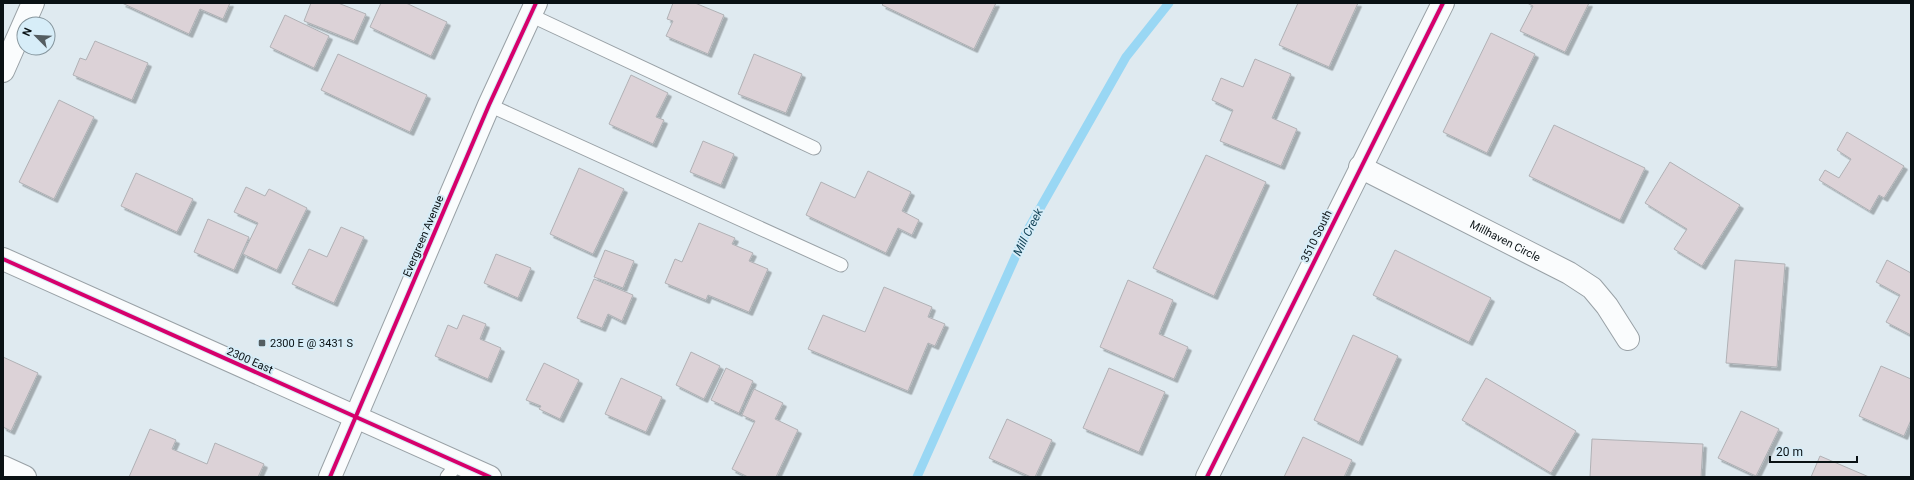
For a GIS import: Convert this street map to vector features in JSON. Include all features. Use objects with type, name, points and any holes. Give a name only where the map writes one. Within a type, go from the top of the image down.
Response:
[{"type":"street","points":[[3,70],[33,3]]},
{"type":"street","name":"3510 South","points":[[1207,477],[1443,3]]},
{"type":"street","name":"Evergreen Avenue","points":[[330,477],[489,105],[533,9]]},
{"type":"street","name":"Millhaven Circle","points":[[1360,168],[1569,273],[1592,288],[1607,306],[1628,339]]},
{"type":"street","name":"2300 East","points":[[3,260],[356,417],[452,470],[490,477]]},
{"type":"street","points":[[3,467],[25,477]]},
{"type":"lane","points":[[533,9],[814,148]]},
{"type":"lane","points":[[489,105],[841,265]]},
{"type":"building","points":[[122,3],[230,3],[223,19],[200,9],[189,34]]},
{"type":"building","points":[[311,3],[338,3],[366,14],[354,41],[304,21]]},
{"type":"building","points":[[381,3],[406,3],[447,22],[431,56],[370,27]]},
{"type":"building","points":[[673,3],[695,3],[724,15],[708,54],[666,36],[673,21],[667,19]]},
{"type":"building","points":[[884,3],[996,3],[974,49],[882,5]]},
{"type":"building","points":[[1298,3],[1358,3],[1329,67],[1279,45]]},
{"type":"building","points":[[1527,3],[1589,3],[1565,52],[1520,31],[1533,6]]},
{"type":"building","points":[[285,15],[329,36],[314,68],[270,47]]},
{"type":"building","points":[[1491,33],[1535,54],[1487,153],[1443,132]]},
{"type":"building","points":[[95,41],[148,63],[132,100],[73,75],[80,58],[86,60]]},
{"type":"building","points":[[338,54],[427,95],[410,132],[321,90]]},
{"type":"building","points":[[754,54],[802,74],[786,113],[738,94]]},
{"type":"building","points":[[1255,59],[1291,74],[1272,118],[1297,129],[1281,166],[1220,141],[1233,110],[1212,100],[1221,78],[1243,87]]},
{"type":"building","points":[[631,75],[668,93],[656,117],[664,120],[653,144],[609,124]]},
{"type":"building","points":[[59,100],[94,117],[54,199],[19,182]]},
{"type":"building","points":[[1554,125],[1645,168],[1620,220],[1529,176]]},
{"type":"building","points":[[1847,132],[1904,166],[1884,198],[1879,195],[1870,211],[1819,180],[1825,170],[1839,178],[1851,159],[1837,150]]},
{"type":"building","points":[[703,141],[734,154],[721,185],[690,172]]},
{"type":"building","points":[[1206,155],[1266,182],[1214,296],[1153,268]]},
{"type":"building","points":[[1670,162],[1740,205],[1702,266],[1674,249],[1687,229],[1645,203]]},
{"type":"building","points":[[579,168],[624,189],[593,254],[550,234]]},
{"type":"building","points":[[868,171],[911,192],[902,211],[919,220],[912,235],[898,228],[886,253],[806,215],[821,182],[855,198]]},
{"type":"building","points":[[136,173],[193,199],[177,232],[121,206]]},
{"type":"building","points":[[246,187],[265,196],[269,189],[307,208],[277,270],[243,254],[258,223],[234,212]]},
{"type":"building","points":[[208,219],[249,237],[234,270],[194,252]]},
{"type":"building","points":[[699,223],[735,238],[732,244],[753,253],[749,261],[768,269],[749,312],[708,295],[706,300],[665,283],[675,259],[682,262]]},
{"type":"building","points":[[341,227],[364,237],[334,303],[292,284],[309,249],[327,257]]},
{"type":"building","points":[[605,250],[634,261],[623,288],[594,277]]},
{"type":"building","points":[[1395,250],[1491,298],[1469,342],[1373,295]]},
{"type":"building","points":[[496,254],[531,268],[518,298],[484,283]]},
{"type":"building","points":[[1735,260],[1785,264],[1777,367],[1726,363]]},
{"type":"building","points":[[1887,260],[1911,273],[1911,335],[1886,322],[1900,295],[1876,282]]},
{"type":"building","points":[[594,279],[633,295],[622,321],[608,314],[602,328],[577,318]]},
{"type":"building","points":[[1128,280],[1173,300],[1159,334],[1188,347],[1174,379],[1100,347]]},
{"type":"building","points":[[884,287],[932,307],[928,317],[945,324],[935,346],[928,343],[908,391],[808,349],[823,315],[865,332]]},
{"type":"building","points":[[463,315],[486,324],[480,339],[501,348],[488,379],[435,356],[448,325],[457,329]]},
{"type":"building","points":[[1353,335],[1398,356],[1359,442],[1314,420]]},
{"type":"building","points":[[691,352],[720,366],[704,399],[676,385]]},
{"type":"building","points":[[3,357],[38,373],[11,431],[3,427]]},
{"type":"building","points":[[544,363],[579,380],[560,419],[539,409],[541,406],[526,400]]},
{"type":"building","points":[[1881,366],[1911,379],[1911,420],[1904,436],[1859,416]]},
{"type":"building","points":[[726,368],[753,381],[739,413],[711,400]]},
{"type":"building","points":[[1109,368],[1165,392],[1139,452],[1083,428]]},
{"type":"building","points":[[621,378],[662,397],[646,432],[605,414]]},
{"type":"building","points":[[1486,378],[1576,431],[1551,473],[1462,420]]},
{"type":"building","points":[[754,389],[783,403],[775,419],[798,430],[776,477],[748,477],[732,469],[755,421],[742,415]]},
{"type":"building","points":[[1741,411],[1779,429],[1756,476],[1718,458]]},
{"type":"building","points":[[1007,419],[1052,440],[1035,477],[1031,477],[989,458]]},
{"type":"building","points":[[150,429],[176,440],[172,449],[207,464],[215,443],[264,464],[258,477],[129,477]]},
{"type":"building","points":[[1303,437],[1352,460],[1344,477],[1284,477]]},
{"type":"building","points":[[1592,439],[1703,444],[1701,477],[1590,477]]},
{"type":"building","points":[[1820,456],[1869,477],[1811,477]]},
{"type":"waterway","name":"Mill Creek","points":[[917,477],[1026,233],[1126,57],[1169,3]]},
{"type":"cycle path","points":[[330,477],[489,105],[536,3]]},
{"type":"cycle path","points":[[1207,477],[1443,3]]},
{"type":"cycle path","points":[[3,259],[490,477]]},
{"type":"place","name":"2300 E @ 3431 S","points":[[262,343]]}]
